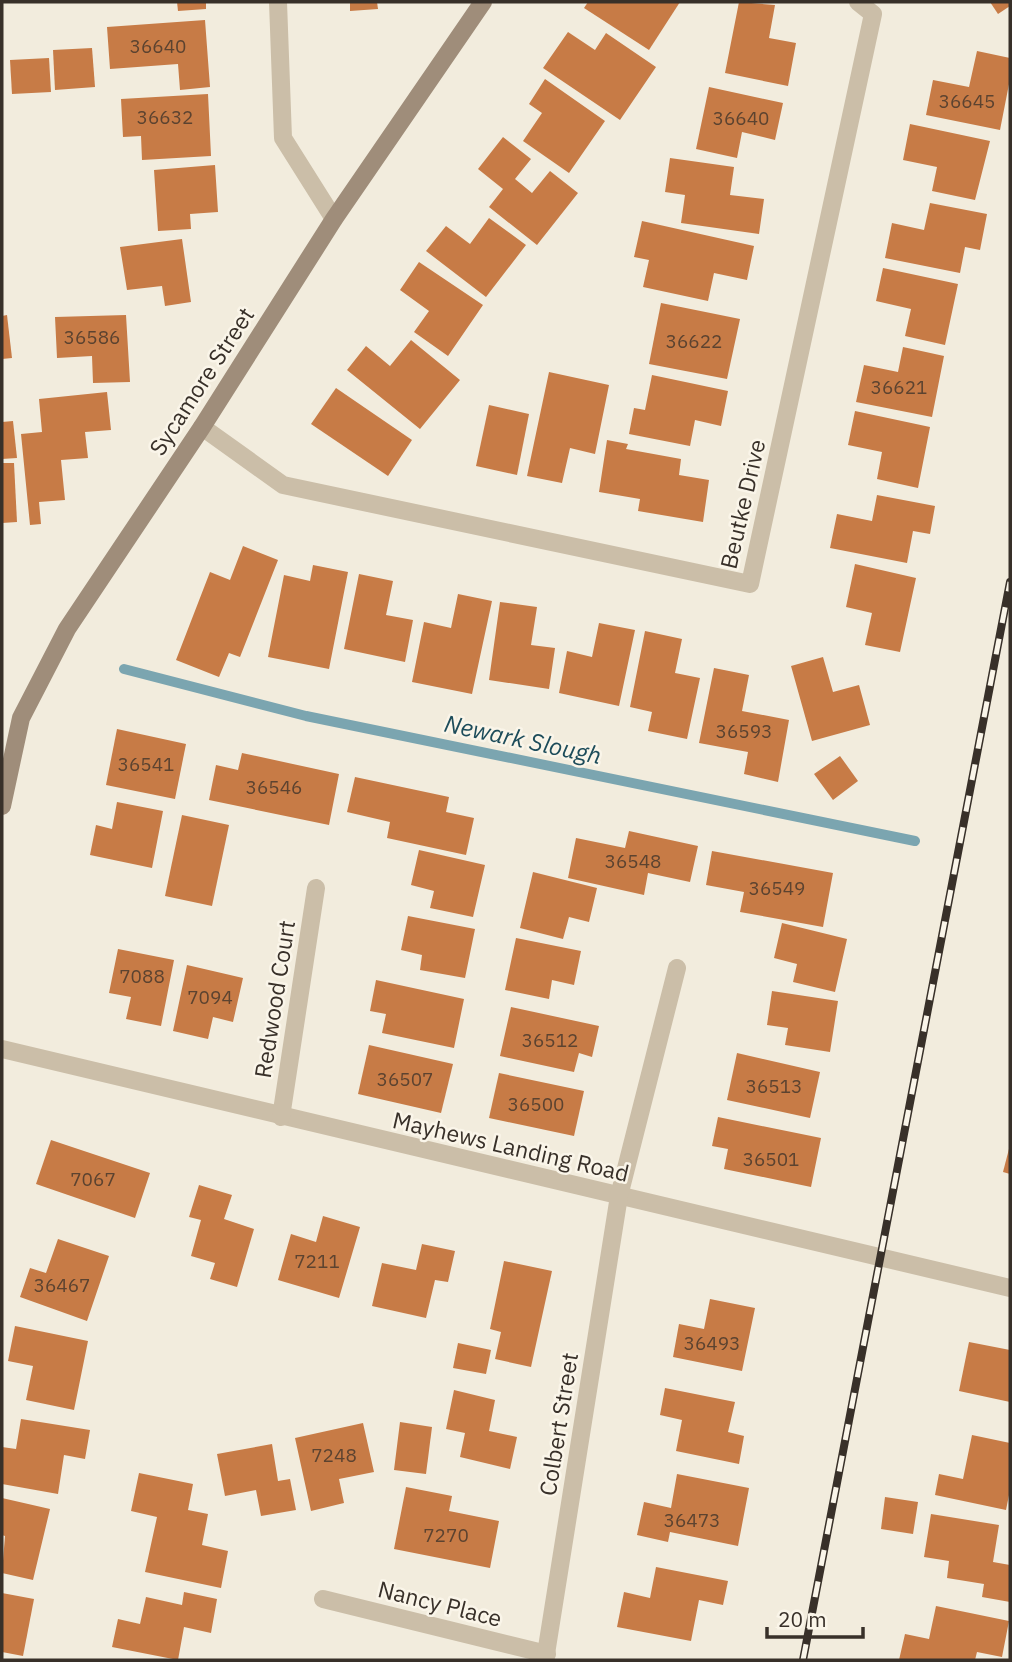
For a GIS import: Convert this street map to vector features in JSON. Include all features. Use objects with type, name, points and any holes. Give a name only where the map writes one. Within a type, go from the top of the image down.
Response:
[{"type":"street","points":[[278,2],[283,138],[334,219]]},
{"type":"street","name":"Sycamore Street","points":[[2,806],[21,718],[67,629],[202,427],[334,219],[483,2]]},
{"type":"street","name":"Beutke Drive","points":[[202,427],[283,485],[750,584],[873,14],[858,2]]},
{"type":"street","name":"Redwood Court","points":[[281,1117],[316,888]]},
{"type":"street","name":"Colbert Street","points":[[546,1657],[619,1196],[677,968]]},
{"type":"street","name":"Mayhews Landing Road","points":[[2,1049],[1010,1288]]},
{"type":"street","name":"Nancy Place","points":[[323,1599],[546,1657]]},
{"type":"building","points":[[177,2],[206,2],[206,9],[178,11]]},
{"type":"building","points":[[350,2],[377,2],[378,9],[350,11]]},
{"type":"building","points":[[588,2],[680,2],[649,50],[584,8]]},
{"type":"building","points":[[739,2],[775,5],[769,38],[796,43],[788,86],[725,73]]},
{"type":"building","points":[[990,2],[1010,2],[1010,6],[998,14]]},
{"type":"building","points":[[205,20],[210,87],[180,90],[178,64],[110,69],[107,27]]},
{"type":"building","points":[[568,32],[595,50],[606,33],[656,67],[620,120],[543,68]]},
{"type":"building","points":[[92,48],[95,87],[55,90],[53,50]]},
{"type":"building","points":[[977,51],[1010,58],[1010,79],[1000,130],[926,115],[933,80],[969,87]]},
{"type":"building","points":[[49,58],[51,92],[12,94],[10,60]]},
{"type":"building","points":[[545,79],[605,121],[569,173],[523,141],[542,113],[529,104]]},
{"type":"building","points":[[709,87],[783,103],[775,140],[742,132],[737,158],[696,149]]},
{"type":"building","points":[[208,94],[211,156],[142,160],[141,136],[123,137],[121,99]]},
{"type":"building","points":[[910,124],[990,141],[975,200],[932,191],[937,167],[903,160]]},
{"type":"building","points":[[503,137],[531,159],[515,179],[532,193],[550,171],[578,193],[537,245],[489,207],[503,189],[478,169]]},
{"type":"building","points":[[670,158],[734,167],[730,195],[764,199],[759,234],[681,223],[685,195],[665,192]]},
{"type":"building","points":[[215,165],[218,212],[190,214],[191,229],[158,231],[154,170]]},
{"type":"building","points":[[930,203],[987,214],[980,250],[965,247],[960,273],[885,258],[892,223],[924,230]]},
{"type":"building","points":[[489,218],[526,245],[486,297],[426,251],[446,226],[470,244]]},
{"type":"building","points":[[642,221],[754,246],[747,280],[714,273],[708,301],[643,287],[649,260],[634,257]]},
{"type":"building","points":[[182,239],[191,302],[165,306],[162,286],[127,290],[120,247]]},
{"type":"building","points":[[419,262],[483,305],[448,356],[414,332],[429,311],[400,290]]},
{"type":"building","points":[[883,268],[958,284],[945,345],[905,336],[911,309],[876,301]]},
{"type":"building","points":[[661,303],[740,319],[727,379],[649,364]]},
{"type":"building","points":[[7,315],[12,358],[2,359],[2,316]]},
{"type":"building","points":[[126,315],[130,382],[93,383],[92,356],[57,358],[55,317]]},
{"type":"building","points":[[411,340],[460,380],[420,429],[347,370],[366,346],[390,366]]},
{"type":"building","points":[[903,347],[944,356],[932,417],[856,402],[864,365],[898,372]]},
{"type":"building","points":[[549,372],[609,385],[595,454],[570,448],[562,483],[527,476]]},
{"type":"building","points":[[652,375],[728,391],[721,426],[695,420],[690,446],[629,434],[634,408],[645,410]]},
{"type":"building","points":[[336,388],[412,440],[388,476],[311,424]]},
{"type":"building","points":[[107,392],[111,430],[85,432],[88,458],[61,460],[65,500],[39,502],[41,524],[30,525],[21,434],[42,432],[39,399]]},
{"type":"building","points":[[489,405],[529,414],[517,475],[476,466]]},
{"type":"building","points":[[855,411],[930,427],[918,488],[877,479],[882,452],[848,445]]},
{"type":"building","points":[[13,421],[17,458],[2,459],[2,422]]},
{"type":"building","points":[[607,440],[628,444],[626,449],[681,459],[679,475],[709,480],[703,522],[638,511],[640,499],[599,492]]},
{"type":"building","points":[[2,463],[14,463],[17,522],[2,523]]},
{"type":"building","points":[[877,495],[935,506],[930,534],[913,531],[907,563],[830,548],[837,514],[872,521]]},
{"type":"building","points":[[243,546],[278,560],[240,657],[229,653],[219,677],[176,660],[210,572],[230,580]]},
{"type":"building","points":[[855,564],[916,578],[900,652],[865,645],[872,613],[846,607]]},
{"type":"building","points":[[313,565],[348,572],[329,669],[268,657],[284,575],[310,581]]},
{"type":"building","points":[[359,574],[393,581],[386,615],[413,620],[405,662],[344,649]]},
{"type":"building","points":[[458,594],[492,601],[472,694],[412,682],[424,622],[451,628]]},
{"type":"building","points":[[500,602],[537,607],[531,645],[555,648],[549,689],[489,680]]},
{"type":"building","points":[[599,623],[635,630],[619,706],[559,693],[567,651],[592,657]]},
{"type":"building","points":[[645,631],[682,639],[675,673],[700,678],[687,739],[648,731],[652,712],[630,707]]},
{"type":"building","points":[[823,657],[833,692],[859,685],[870,725],[812,741],[791,666]]},
{"type":"building","points":[[714,668],[749,675],[742,711],[789,720],[778,782],[744,774],[748,752],[699,743]]},
{"type":"building","points":[[117,729],[186,744],[175,799],[106,785]]},
{"type":"building","points":[[242,753],[339,774],[329,825],[209,800],[216,765],[238,770]]},
{"type":"building","points":[[840,756],[858,781],[833,800],[814,774]]},
{"type":"building","points":[[355,777],[449,797],[446,812],[474,818],[466,855],[387,838],[390,822],[347,812]]},
{"type":"building","points":[[117,802],[163,811],[152,868],[90,855],[96,825],[112,829]]},
{"type":"building","points":[[182,815],[229,825],[212,906],[165,896]]},
{"type":"building","points":[[629,831],[698,846],[690,882],[648,873],[644,895],[568,878],[576,838],[625,848]]},
{"type":"building","points":[[419,850],[485,865],[473,917],[430,908],[434,891],[411,885]]},
{"type":"building","points":[[712,851],[833,873],[823,927],[740,912],[744,892],[706,885]]},
{"type":"building","points":[[533,872],[597,888],[589,922],[569,917],[563,939],[520,928]]},
{"type":"building","points":[[408,916],[475,929],[465,978],[420,970],[422,955],[401,950]]},
{"type":"building","points":[[782,923],[847,939],[835,992],[793,982],[797,964],[774,958]]},
{"type":"building","points":[[516,938],[581,951],[574,985],[552,980],[549,999],[505,990]]},
{"type":"building","points":[[118,949],[174,960],[161,1026],[126,1019],[131,997],[109,993]]},
{"type":"building","points":[[187,965],[243,978],[233,1022],[213,1017],[208,1039],[173,1031]]},
{"type":"building","points":[[376,980],[464,999],[454,1048],[382,1033],[386,1014],[370,1011]]},
{"type":"building","points":[[772,991],[838,1001],[830,1052],[785,1045],[788,1028],[767,1025]]},
{"type":"building","points":[[511,1007],[599,1026],[592,1057],[579,1053],[574,1072],[500,1056]]},
{"type":"building","points":[[369,1045],[453,1064],[441,1113],[358,1094]]},
{"type":"building","points":[[737,1053],[820,1072],[810,1118],[727,1100]]},
{"type":"building","points":[[499,1073],[584,1091],[574,1136],[489,1118]]},
{"type":"building","points":[[718,1117],[821,1138],[811,1187],[724,1169],[728,1149],[712,1146]]},
{"type":"building","points":[[51,1140],[150,1173],[135,1218],[36,1184]]},
{"type":"building","points":[[1010,1145],[1010,1174],[1003,1172]]},
{"type":"building","points":[[199,1185],[232,1195],[224,1219],[254,1229],[237,1287],[210,1279],[215,1263],[191,1256],[201,1220],[189,1217]]},
{"type":"building","points":[[323,1216],[360,1227],[339,1298],[278,1280],[291,1234],[316,1242]]},
{"type":"building","points":[[58,1239],[109,1256],[87,1321],[20,1297],[30,1268],[46,1273]]},
{"type":"building","points":[[422,1244],[455,1251],[448,1282],[435,1280],[426,1318],[372,1306],[382,1263],[416,1270]]},
{"type":"building","points":[[504,1261],[552,1271],[531,1367],[495,1359],[501,1332],[490,1329]]},
{"type":"building","points":[[710,1299],[755,1308],[742,1371],[673,1357],[679,1324],[704,1329]]},
{"type":"building","points":[[15,1326],[88,1341],[74,1410],[26,1400],[33,1366],[8,1361]]},
{"type":"building","points":[[969,1342],[1010,1350],[1010,1402],[959,1391]]},
{"type":"building","points":[[458,1343],[491,1350],[486,1374],[453,1368]]},
{"type":"building","points":[[665,1388],[735,1402],[728,1432],[744,1436],[739,1464],[676,1451],[682,1420],[660,1415]]},
{"type":"building","points":[[454,1390],[495,1400],[489,1431],[517,1437],[510,1469],[460,1457],[465,1433],[446,1429]]},
{"type":"building","points":[[21,1419],[90,1430],[85,1459],[64,1455],[58,1494],[2,1484],[2,1447],[16,1449]]},
{"type":"building","points":[[400,1422],[432,1427],[426,1474],[394,1470]]},
{"type":"building","points":[[363,1423],[374,1472],[339,1479],[344,1503],[311,1511],[295,1438]]},
{"type":"building","points":[[972,1435],[1010,1443],[1010,1490],[1006,1510],[935,1495],[939,1474],[963,1479]]},
{"type":"building","points":[[272,1444],[278,1481],[290,1479],[296,1510],[261,1516],[256,1490],[225,1496],[217,1454]]},
{"type":"building","points":[[139,1473],[193,1484],[188,1510],[208,1514],[202,1545],[228,1551],[221,1588],[145,1572],[157,1517],[131,1511]]},
{"type":"building","points":[[677,1474],[749,1488],[738,1546],[670,1532],[668,1542],[637,1535],[644,1502],[671,1508]]},
{"type":"building","points":[[406,1487],[452,1496],[449,1511],[499,1521],[490,1568],[394,1549]]},
{"type":"building","points":[[885,1497],[918,1502],[913,1534],[881,1529]]},
{"type":"building","points":[[2,1498],[50,1509],[33,1580],[2,1573],[5,1536],[2,1535]]},
{"type":"building","points":[[931,1514],[999,1525],[993,1562],[1010,1565],[1010,1602],[982,1597],[984,1584],[947,1578],[949,1561],[924,1557]]},
{"type":"building","points":[[656,1567],[728,1581],[723,1605],[699,1600],[691,1641],[617,1627],[624,1592],[650,1598]]},
{"type":"building","points":[[184,1592],[217,1599],[211,1633],[184,1627],[178,1660],[112,1647],[118,1619],[140,1624],[146,1597],[182,1605]]},
{"type":"building","points":[[2,1593],[34,1599],[23,1656],[2,1652]]},
{"type":"building","points":[[936,1606],[1009,1621],[1002,1657],[977,1652],[975,1660],[899,1660],[905,1634],[929,1639]]},
{"type":"waterway","name":"Newark Slough","points":[[124,669],[306,716],[915,841]]},
{"type":"railway","points":[[803,1660],[1010,582]]}]
